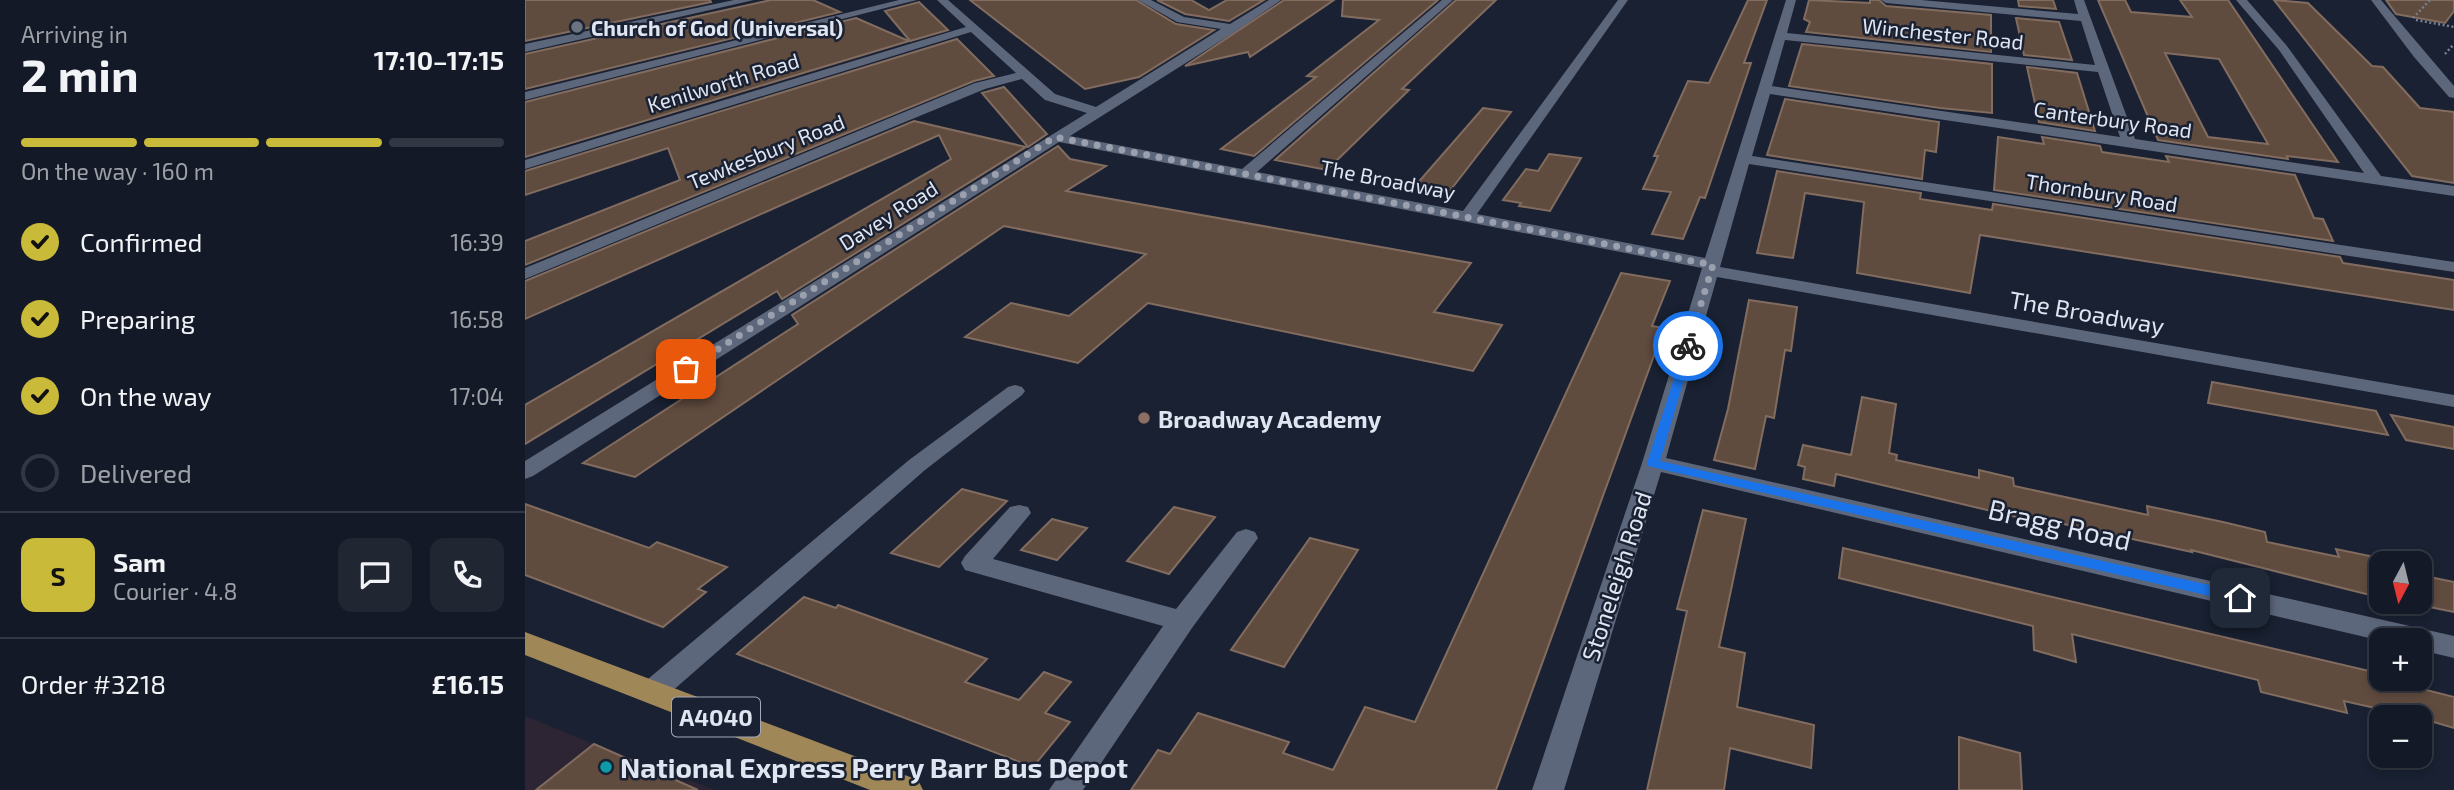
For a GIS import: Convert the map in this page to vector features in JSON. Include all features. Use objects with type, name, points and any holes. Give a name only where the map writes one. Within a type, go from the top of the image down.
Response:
[{"type":"main road","name":"A4040","points":[[525,643],[907,790]]},
{"type":"street","points":[[525,48],[657,15],[749,0]]},
{"type":"street","points":[[525,96],[912,0]]},
{"type":"street","points":[[942,0],[1050,97],[1099,112]]},
{"type":"street","points":[[1143,0],[1181,20],[1234,28]]},
{"type":"street","name":"Davey Road","points":[[525,471],[1276,0]]},
{"type":"street","points":[[1244,174],[1448,0]]},
{"type":"street","points":[[1467,217],[1623,0]]},
{"type":"street","name":"Stoneleigh Road","points":[[1548,790],[1653,463],[1791,0]]},
{"type":"street","points":[[1886,0],[2086,18]]},
{"type":"street","points":[[2079,0],[2129,143]]},
{"type":"street","points":[[2241,0],[2283,48],[2376,179]]},
{"type":"street","points":[[2376,0],[2418,54],[2454,94]]},
{"type":"street","name":"Kenilworth Road","points":[[525,165],[975,28]]},
{"type":"street","name":"Winchester Road","points":[[1780,36],[2103,69]]},
{"type":"street","name":"Tewkesbury Road","points":[[525,274],[980,86],[1026,74]]},
{"type":"street","name":"Canterbury Road","points":[[1765,89],[2454,191]]},
{"type":"street","name":"The Broadway","points":[[1055,137],[1467,217],[1712,268],[2454,401]]},
{"type":"street","name":"Thornbury Road","points":[[1743,159],[2454,267]]},
{"type":"street","points":[[652,692],[908,473],[1015,391]]},
{"type":"street","name":"Bragg Road","points":[[1653,463],[2454,647]]},
{"type":"street","points":[[1019,513],[974,563],[1182,621]]},
{"type":"street","points":[[1065,790],[1182,621],[1246,538]]},
{"type":"path","points":[[2411,19],[2454,27]]},
{"type":"shaded area","points":[[525,716],[594,744],[715,790],[525,790]]},
{"type":"building","points":[[525,0],[710,0],[711,2],[525,41]]},
{"type":"building","points":[[771,0],[813,0],[840,12],[525,89],[525,54]]},
{"type":"building","points":[[970,0],[1136,0],[1176,24],[1214,30],[1139,77],[1085,89]]},
{"type":"building","points":[[1157,0],[1191,0],[1209,10],[1227,0],[1264,0],[1229,21],[1185,14]]},
{"type":"building","points":[[1284,0],[1334,0],[1250,57],[1248,52],[1185,66]]},
{"type":"building","points":[[1343,0],[1438,0],[1254,156],[1221,149],[1316,77],[1307,76],[1379,20],[1342,16]]},
{"type":"building","points":[[1456,0],[1496,0],[1402,89],[1409,90],[1327,170],[1275,160]]},
{"type":"building","points":[[1748,0],[1767,0],[1744,63],[1751,63],[1705,198],[1700,197],[1683,239],[1652,234],[1671,192],[1643,189],[1658,156],[1654,156],[1688,81],[1709,83]]},
{"type":"building","points":[[1809,0],[1870,3],[1870,0],[1879,0],[1886,6],[1991,15],[1991,52],[1806,32],[1810,22],[1804,19]]},
{"type":"building","points":[[2018,0],[2053,0],[2056,9],[2019,6]]},
{"type":"building","points":[[2098,0],[2125,0],[2131,12],[2192,17],[2180,0],[2228,0],[2338,162],[2287,156],[2288,159],[2158,140]],"holes":[[[2165,53],[2219,59],[2268,144],[2208,137]]]},
{"type":"building","points":[[2274,0],[2308,3],[2372,66],[2383,67],[2420,108],[2454,112],[2454,183],[2412,176]]},
{"type":"building","points":[[2386,0],[2454,0],[2454,11],[2445,23],[2396,14]]},
{"type":"building","points":[[919,2],[948,30],[910,41],[885,11]]},
{"type":"building","points":[[856,18],[909,41],[525,157],[525,102]]},
{"type":"building","points":[[2016,18],[2059,22],[2072,60],[2024,55]]},
{"type":"building","points":[[957,39],[994,76],[974,81],[525,265],[525,241],[680,180],[668,148],[525,195],[525,171]]},
{"type":"building","points":[[1802,44],[1992,64],[1992,113],[1789,86]]},
{"type":"building","points":[[2027,67],[2077,73],[2095,131],[2039,122]]},
{"type":"building","points":[[1004,87],[1047,134],[1028,147],[982,93]]},
{"type":"building","points":[[1785,99],[1939,122],[1936,152],[1925,150],[1922,179],[1767,155]]},
{"type":"building","points":[[1483,108],[1511,112],[1449,192],[1415,186]]},
{"type":"building","points":[[914,121],[1026,147],[782,299],[777,291],[525,444],[525,405],[951,159],[939,135],[525,319],[525,281]]},
{"type":"building","points":[[1998,137],[2044,144],[2042,137],[2100,146],[2102,152],[2169,162],[2166,156],[2295,175],[2314,218],[2323,219],[2333,241],[1994,190]]},
{"type":"building","points":[[1058,146],[1070,159],[1106,166],[1066,191],[1471,263],[1434,312],[1502,325],[1473,371],[1148,303],[1078,363],[965,337],[1011,303],[1069,316],[1146,254],[1004,226],[635,477],[583,463],[798,324],[792,315]]},
{"type":"building","points":[[1549,154],[1581,158],[1550,211],[1519,206],[1521,203],[1503,200],[1526,169],[1538,171]]},
{"type":"building","points":[[1777,171],[1921,193],[1920,199],[1992,210],[1993,204],[2340,257],[2343,263],[2454,280],[2454,310],[1980,235],[1970,293],[1857,273],[1864,202],[1805,193],[1793,258],[1757,253]]},
{"type":"building","points":[[1621,273],[1670,281],[1652,326],[1664,328],[1496,790],[1131,790],[1158,750],[1170,754],[1198,713],[1289,742],[1283,753],[1333,770],[1365,707],[1415,722]]},
{"type":"building","points":[[1749,300],[1797,307],[1791,351],[1785,350],[1774,418],[1766,416],[1755,469],[1714,460],[1728,409]]},
{"type":"building","points":[[2212,382],[2376,411],[2388,435],[2208,403]]},
{"type":"building","points":[[1862,397],[1896,404],[1889,453],[1897,455],[1896,460],[1979,478],[1979,470],[2013,478],[2014,486],[2148,515],[2147,506],[2223,522],[2265,532],[2267,542],[2339,557],[2336,549],[2369,556],[2369,595],[2191,550],[2192,552],[2050,521],[2050,525],[1836,474],[1834,486],[1803,479],[1805,467],[1798,465],[1803,445],[1851,455]]},
{"type":"building","points":[[2391,415],[2454,427],[2454,449],[2406,440]]},
{"type":"building","points":[[962,489],[1007,501],[939,567],[891,553]]},
{"type":"building","points":[[525,504],[649,548],[657,542],[727,567],[698,589],[706,592],[663,627],[525,575]]},
{"type":"building","points":[[1174,507],[1215,517],[1169,574],[1127,561]]},
{"type":"building","points":[[1703,510],[1746,519],[1719,647],[1745,653],[1737,707],[1814,725],[1811,768],[1730,748],[1724,790],[1647,790],[1687,611],[1677,609]]},
{"type":"building","points":[[1052,519],[1087,528],[1057,560],[1021,550]]},
{"type":"building","points":[[1310,538],[1358,550],[1284,667],[1231,650]]},
{"type":"building","points":[[1843,548],[2369,671],[2369,691],[2430,691],[2454,697],[2454,728],[2432,722],[2432,705],[2369,707],[2344,701],[2347,713],[2261,692],[2258,680],[2072,634],[2076,662],[2034,650],[2033,626],[1839,578]]},
{"type":"building","points":[[2433,578],[2454,582],[2454,612],[2433,608]]},
{"type":"building","points":[[804,597],[836,608],[838,605],[987,659],[965,682],[1019,700],[1044,672],[1071,682],[1045,713],[1070,722],[1033,767],[737,654]]},
{"type":"building","points":[[1959,737],[2020,753],[2022,790],[1959,790]]},
{"type":"building","name":"National Express Perry Barr Bus Depot","points":[[594,744],[698,790],[536,790]]},
{"type":"way so far","points":[[686,369],[1055,137],[1713,265],[1688,346]]},
{"type":"place","name":"Church of God (Universal)","points":[[577,27]]},
{"type":"place","name":"Broadway Academy","points":[[1144,418]]},
{"type":"place","name":"National Express Perry Barr Bus Depot","points":[[606,767]]},
{"type":"route","points":[[1688,346],[1653,463],[2240,598]]}]
